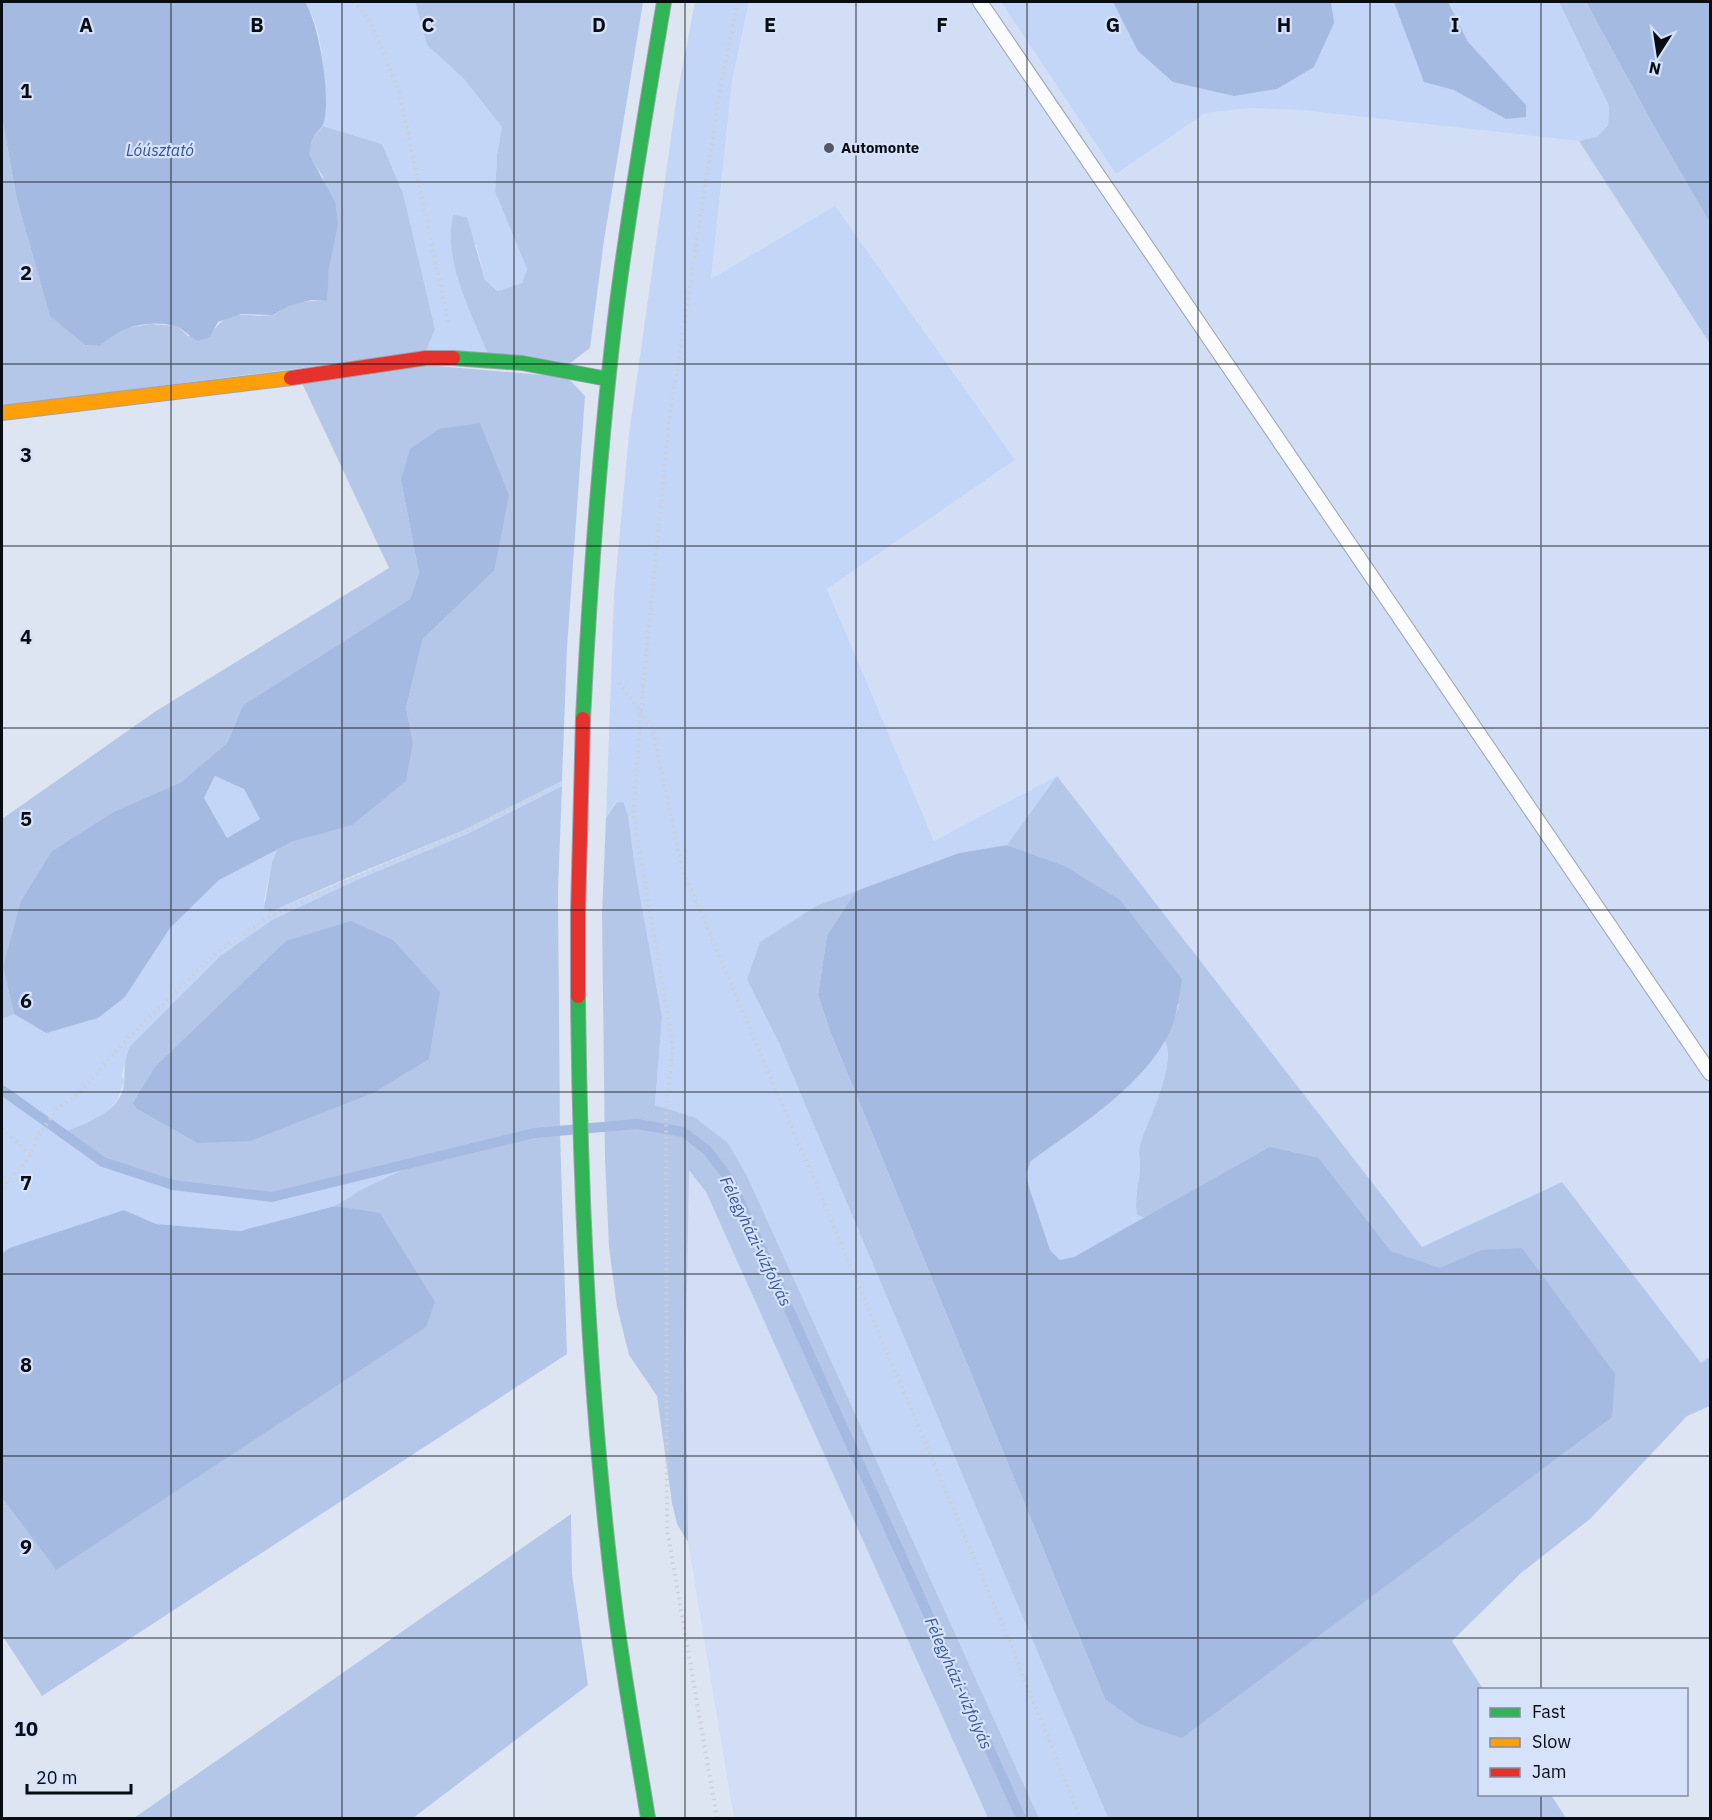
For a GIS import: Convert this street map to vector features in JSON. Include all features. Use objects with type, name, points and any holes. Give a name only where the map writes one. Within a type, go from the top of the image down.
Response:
[{"type":"main road","points":[[648,1818],[624,1674],[605,1513],[591,1351],[581,1147],[577,933],[586,643],[608,379],[625,242],[664,2]]},
{"type":"main road","points":[[2,413],[282,379],[426,358],[522,363],[608,379]]},
{"type":"lane","points":[[980,2],[1710,1073]]},
{"type":"path","points":[[353,2],[369,18],[399,92],[447,310],[454,358]]},
{"type":"path","points":[[717,1818],[667,1529],[666,1108],[673,1047],[633,814],[669,422],[722,83],[738,2]]},
{"type":"path","points":[[613,677],[652,727],[682,868],[1008,1638],[1080,1818]]},
{"type":"path","points":[[2,1188],[31,1155],[38,1136],[57,1108],[79,1093],[126,1040],[216,953],[271,916],[353,878],[465,832],[550,789],[581,777]]},
{"type":"path","points":[[2,1129],[31,1155]]},
{"type":"shaded area","points":[[305,2],[415,2],[427,45],[463,78],[502,127],[497,155],[495,192],[527,269],[522,283],[499,291],[485,280],[476,244],[457,277],[488,354],[426,352],[435,329],[403,193],[382,144],[323,126],[323,62],[317,29]]},
{"type":"shaded area","points":[[415,2],[643,2],[604,240],[590,348],[569,364],[488,354],[460,286],[455,269],[451,233],[453,215],[467,217],[485,280],[498,291],[522,283],[527,269],[495,192],[497,155],[502,127],[463,78],[427,45]]},
{"type":"shaded area","points":[[695,2],[749,2],[732,81],[711,279],[835,206],[1015,460],[827,589],[934,841],[1057,776],[1007,845],[959,853],[818,905],[747,980],[779,1043],[1108,1818],[1039,1818],[748,1178],[694,1117],[655,1105],[662,1017],[636,874],[628,815],[615,803],[606,818],[614,596],[629,434],[677,95]]},
{"type":"shaded area","points":[[749,2],[1001,2],[1116,174],[1205,113],[1250,108],[1300,110],[1579,141],[1710,344],[1710,1357],[1701,1364],[1562,1182],[1422,1248],[1057,776],[934,841],[827,589],[1015,460],[711,280],[732,81]]},
{"type":"shaded area","points":[[1001,2],[1559,2],[1609,106],[1608,125],[1598,136],[1579,141],[1300,110],[1250,108],[1205,113],[1116,174]]},
{"type":"shaded area","points":[[1559,2],[1586,2],[1710,223],[1710,344],[1579,141],[1598,136],[1608,125],[1609,106]]},
{"type":"shaded area","points":[[2,117],[17,200],[50,315],[85,345],[100,346],[111,336],[127,328],[150,324],[177,326],[188,336],[210,336],[217,326],[231,316],[272,315],[298,303],[326,301],[329,268],[323,177],[308,154],[313,137],[323,126],[382,144],[403,193],[435,329],[426,352],[2,406]]},
{"type":"shaded area","points":[[426,365],[567,377],[585,396],[567,648],[562,781],[464,830],[270,912],[264,908],[272,862],[277,850],[294,841],[413,742],[406,708],[423,639],[494,571],[401,480],[419,573],[410,599],[243,705],[227,743],[181,782],[113,812],[52,851],[3,967],[14,1014],[2,1019],[2,819],[156,711],[389,568],[302,383]]},
{"type":"shaded area","points":[[215,776],[244,789],[260,819],[227,838],[204,798]]},
{"type":"shaded area","points":[[1057,776],[1422,1247],[1562,1182],[1701,1363],[1710,1357],[1710,1406],[1687,1416],[1590,1519],[1521,1573],[1452,1641],[1482,1688],[1478,1688],[1478,1796],[1552,1796],[1566,1818],[1108,1818],[779,1043],[747,980],[760,942],[818,905],[856,891],[827,935],[818,995],[830,1031],[1105,1699],[1481,1250],[1440,1269],[1391,1251],[1319,1158],[1145,1218],[1137,1215],[1139,1148],[1164,1078],[1168,1051],[1165,1041],[1179,1005],[1063,865],[1007,845]]},
{"type":"shaded area","points":[[562,781],[562,786],[467,834],[354,881],[272,920],[220,956],[130,1046],[122,1075],[124,1082],[117,1101],[103,1115],[66,1132],[272,1195],[387,1169],[534,1131],[560,1129],[560,1132],[534,1134],[413,1165],[364,1188],[335,1206],[240,1231],[156,1224],[124,1210],[9,1248],[2,1254],[2,1019],[14,1014],[46,1033],[125,997],[170,928],[219,880],[277,850],[272,862],[264,901],[270,912],[464,830]]},
{"type":"shaded area","points":[[562,786],[558,891],[560,1129],[534,1131],[387,1169],[272,1195],[174,1183],[103,1160],[65,1132],[93,1120],[110,1109],[122,1093],[130,1046],[220,956],[272,920],[354,881],[467,834]],"holes":[[[286,941],[197,1143],[137,1109]]]},
{"type":"shaded area","points":[[623,802],[628,815],[636,874],[662,1017],[655,1105],[694,1117],[728,1143],[748,1178],[1039,1818],[988,1818],[706,1192],[689,1170],[686,1348],[688,1542],[677,1524],[657,1396],[629,1355],[617,1307],[609,1247],[605,1158],[602,915],[606,818],[616,803]]},
{"type":"shaded area","points":[[1165,1041],[1168,1051],[1164,1078],[1139,1148],[1140,1168],[1136,1209],[1137,1215],[1145,1218],[1074,1257],[1060,1260],[1050,1250],[1029,1187],[1026,1174],[1031,1161],[1100,1110],[1139,1075]]},
{"type":"shaded area","points":[[560,1132],[567,1354],[42,1696],[2,1635],[2,1498],[56,1570],[380,1214],[335,1206],[364,1188],[413,1165],[534,1134]]},
{"type":"shaded area","points":[[689,1170],[706,1192],[988,1818],[734,1818],[688,1542],[686,1348]]},
{"type":"shaded area","points":[[571,1514],[572,1574],[588,1685],[413,1818],[134,1818]]},
{"type":"water","name":"Lóúsztató","points":[[2,2],[305,2],[315,27],[323,62],[326,98],[323,125],[313,138],[309,154],[335,202],[338,224],[329,268],[327,301],[311,300],[289,306],[273,315],[241,314],[218,322],[210,337],[198,341],[177,327],[165,324],[144,324],[125,329],[100,346],[85,345],[50,316],[17,200],[2,117]]},
{"type":"water","points":[[1113,2],[1331,2],[1334,23],[1314,67],[1277,89],[1234,96],[1173,82],[1138,51]]},
{"type":"water","points":[[1394,2],[1448,2],[1468,42],[1526,105],[1526,117],[1506,119],[1454,90],[1424,82]]},
{"type":"water","points":[[1586,2],[1710,2],[1710,223],[1656,130]]},
{"type":"water","points":[[480,423],[509,495],[494,571],[423,639],[406,708],[413,742],[406,781],[352,825],[294,841],[219,880],[170,928],[125,997],[98,1018],[46,1033],[14,1014],[3,967],[21,901],[52,851],[113,812],[181,782],[227,743],[243,705],[410,599],[419,573],[401,480],[410,449],[439,429]],"holes":[[[215,776],[244,789],[260,819],[227,838],[204,798]]]},
{"type":"water","points":[[1007,845],[1063,865],[1120,900],[1182,979],[1172,1027],[1165,1041],[1138,1077],[1104,1107],[1031,1161],[1026,1174],[1029,1187],[1050,1250],[1060,1260],[1074,1257],[1270,1147],[1319,1158],[1391,1251],[1440,1268],[1481,1250],[1522,1248],[1615,1374],[1612,1417],[1182,1738],[1140,1724],[1105,1699],[830,1031],[818,995],[827,935],[856,891],[959,853]]},
{"type":"water","points":[[351,921],[393,940],[440,992],[429,1059],[373,1093],[250,1141],[197,1143],[137,1109],[133,1103],[155,1067],[286,941]]},
{"type":"water","points":[[335,1206],[380,1213],[435,1302],[426,1327],[56,1570],[2,1498],[2,1254],[9,1248],[124,1210],[156,1224],[240,1231]]},
{"type":"waterway","name":"Félegyházi-vízfolyás","points":[[2,1090],[103,1162],[173,1185],[272,1197],[534,1133],[637,1124],[683,1132],[707,1150],[730,1180],[1021,1818]]},
{"type":"traffic: fast","points":[[583,719],[596,511],[611,355],[633,190],[664,2]]},
{"type":"traffic: fast","points":[[453,358],[522,363],[608,379]]},
{"type":"traffic: fast","points":[[578,996],[584,1229],[599,1462],[616,1616],[648,1818]]},
{"type":"traffic: slow","points":[[2,413],[291,378]]},
{"type":"traffic: jam","points":[[291,378],[426,358],[453,358]]},
{"type":"traffic: jam","points":[[578,996],[583,719]]},
{"type":"place","name":"Automonte","points":[[829,148]]}]
